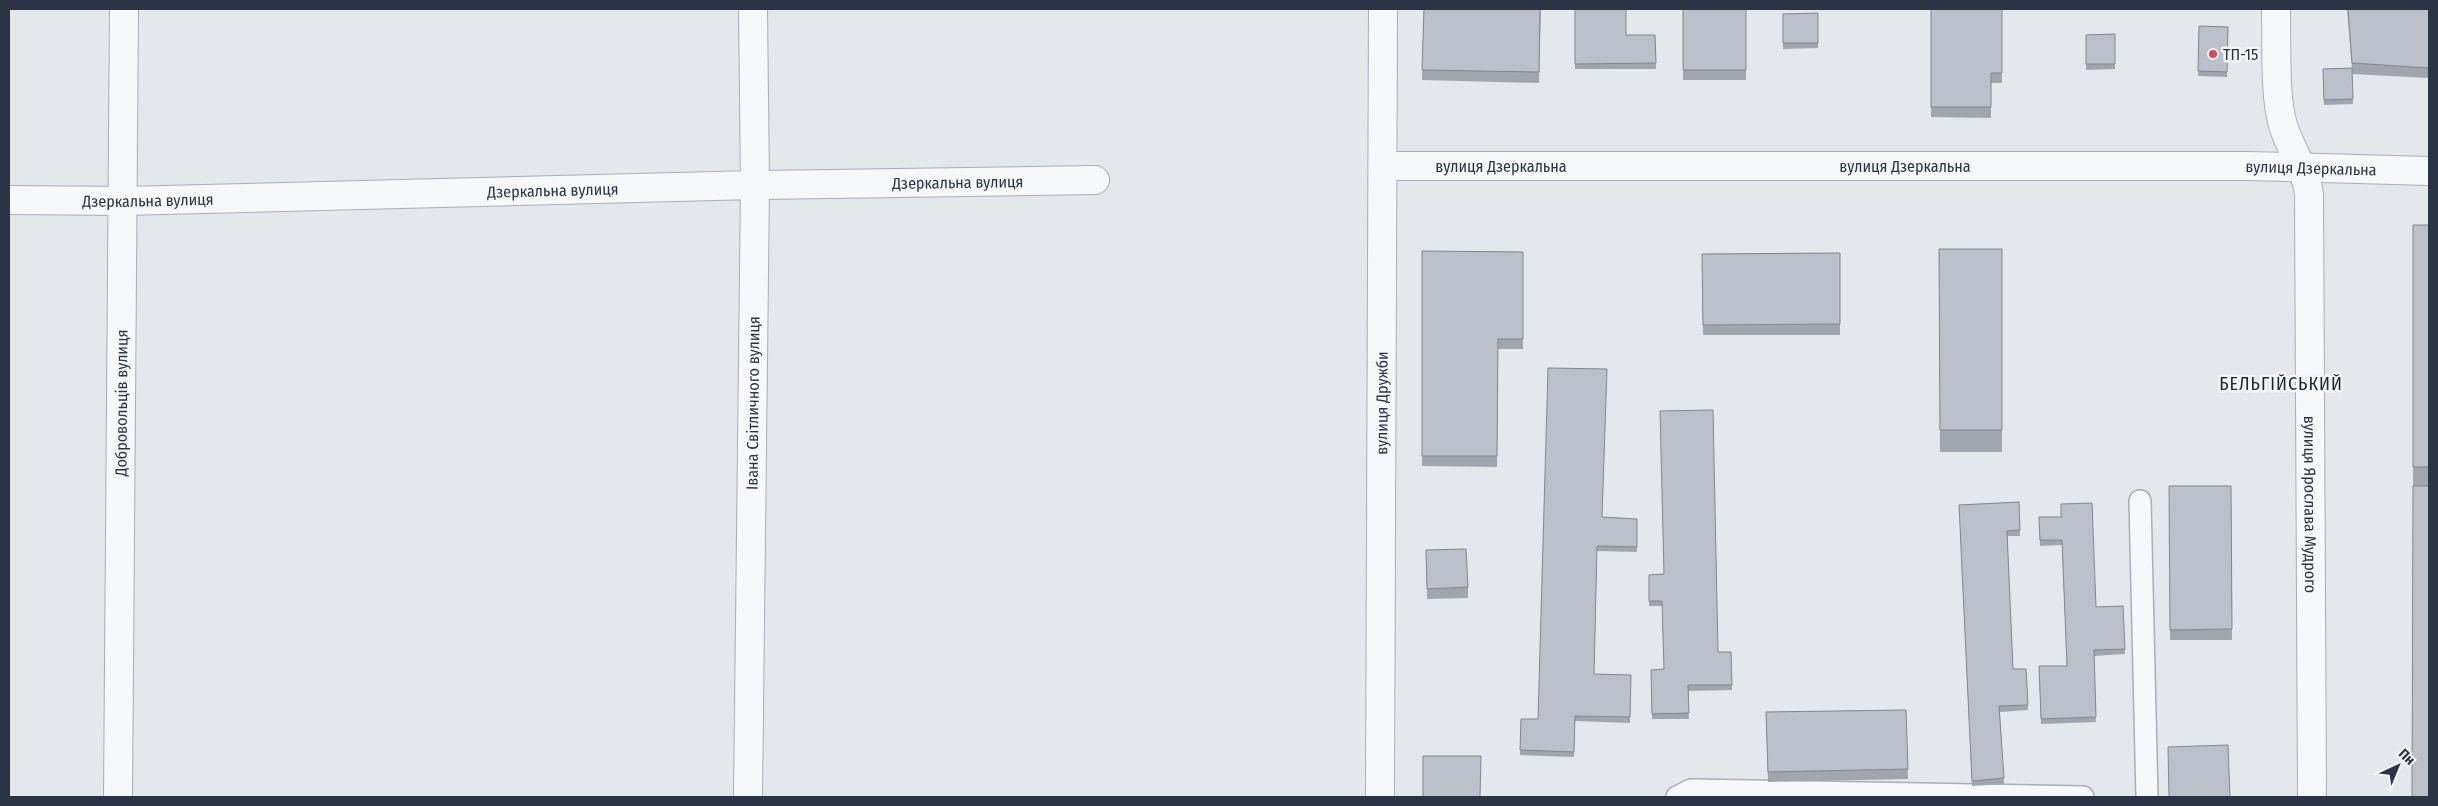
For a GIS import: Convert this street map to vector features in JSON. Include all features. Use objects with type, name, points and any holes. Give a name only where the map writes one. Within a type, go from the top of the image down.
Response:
[{"type":"street","name":"Добровольців вулиця","points":[[118,797],[124,9]]},
{"type":"street","name":"Івана Світличного вулиця","points":[[748,797],[755,185],[753,9]]},
{"type":"street","name":"вулиця Дружби","points":[[1380,797],[1383,9]]},
{"type":"street","name":"вулиця Ярослава Мудрого","points":[[2276,9],[2279,108],[2288,139],[2308,180],[2309,194],[2312,797]]},
{"type":"street","name":"вулиця Дзеркальна","points":[[1383,166],[2301,167],[2429,171]]},
{"type":"street","name":"Дзеркальна вулиця","points":[[9,200],[123,202],[755,185],[1095,180]]},
{"type":"lane","points":[[2140,500],[2147,797]]},
{"type":"lane","points":[[1677,797],[1691,790],[2083,797]]},
{"type":"building","points":[[1424,9],[1540,9],[1539,72],[1422,70]]},
{"type":"building","points":[[1575,9],[1626,9],[1626,35],[1655,35],[1656,63],[1575,64]]},
{"type":"building","points":[[1683,9],[1746,9],[1746,70],[1683,70]]},
{"type":"building","points":[[1931,9],[2002,9],[2002,73],[1991,73],[1991,107],[1931,107]]},
{"type":"building","points":[[2348,9],[2429,9],[2429,68],[2352,63]]},
{"type":"building","points":[[1818,13],[1818,43],[1783,43],[1783,14]]},
{"type":"building","name":"ТП-15","points":[[2199,26],[2228,27],[2227,72],[2198,71]]},
{"type":"building","points":[[2115,34],[2115,64],[2086,64],[2086,35]]},
{"type":"building","points":[[2352,68],[2353,99],[2324,100],[2323,69]]},
{"type":"building","points":[[2413,225],[2429,225],[2429,467],[2413,467]]},
{"type":"building","points":[[1939,249],[2002,249],[2002,430],[1940,430]]},
{"type":"building","points":[[1422,251],[1523,252],[1523,339],[1498,339],[1497,456],[1422,456]]},
{"type":"building","points":[[1840,253],[1840,324],[1703,325],[1702,254]]},
{"type":"building","points":[[1548,368],[1607,369],[1602,517],[1637,519],[1637,547],[1597,546],[1594,674],[1631,675],[1630,717],[1575,716],[1574,752],[1520,750],[1521,719],[1538,719]]},
{"type":"building","points":[[1713,410],[1718,652],[1731,652],[1732,685],[1688,685],[1689,713],[1652,714],[1651,670],[1664,669],[1662,601],[1649,601],[1649,575],[1664,574],[1660,411]]},
{"type":"building","points":[[2169,486],[2231,486],[2232,629],[2170,630]]},
{"type":"building","points":[[2413,486],[2429,486],[2429,797],[2412,797]]},
{"type":"building","points":[[2019,502],[2020,530],[2007,531],[2013,669],[2026,669],[2028,705],[1999,706],[2004,778],[1972,781],[1959,505]]},
{"type":"building","points":[[2092,503],[2096,607],[2123,606],[2125,649],[2094,650],[2096,717],[2041,719],[2039,666],[2067,666],[2062,540],[2040,540],[2039,517],[2061,517],[2061,504]]},
{"type":"building","points":[[1466,549],[1468,587],[1427,589],[1426,550]]},
{"type":"building","points":[[1906,710],[1908,769],[1768,772],[1766,712]]},
{"type":"building","points":[[2228,745],[2230,797],[2169,797],[2168,747]]},
{"type":"building","points":[[1423,756],[1481,756],[1480,797],[1423,797]]},
{"type":"place","name":"ТП-15","points":[[2213,54]]},
{"type":"district","name":"БЕЛЬГІЙСЬКИЙ","points":[[2281,384]]}]
